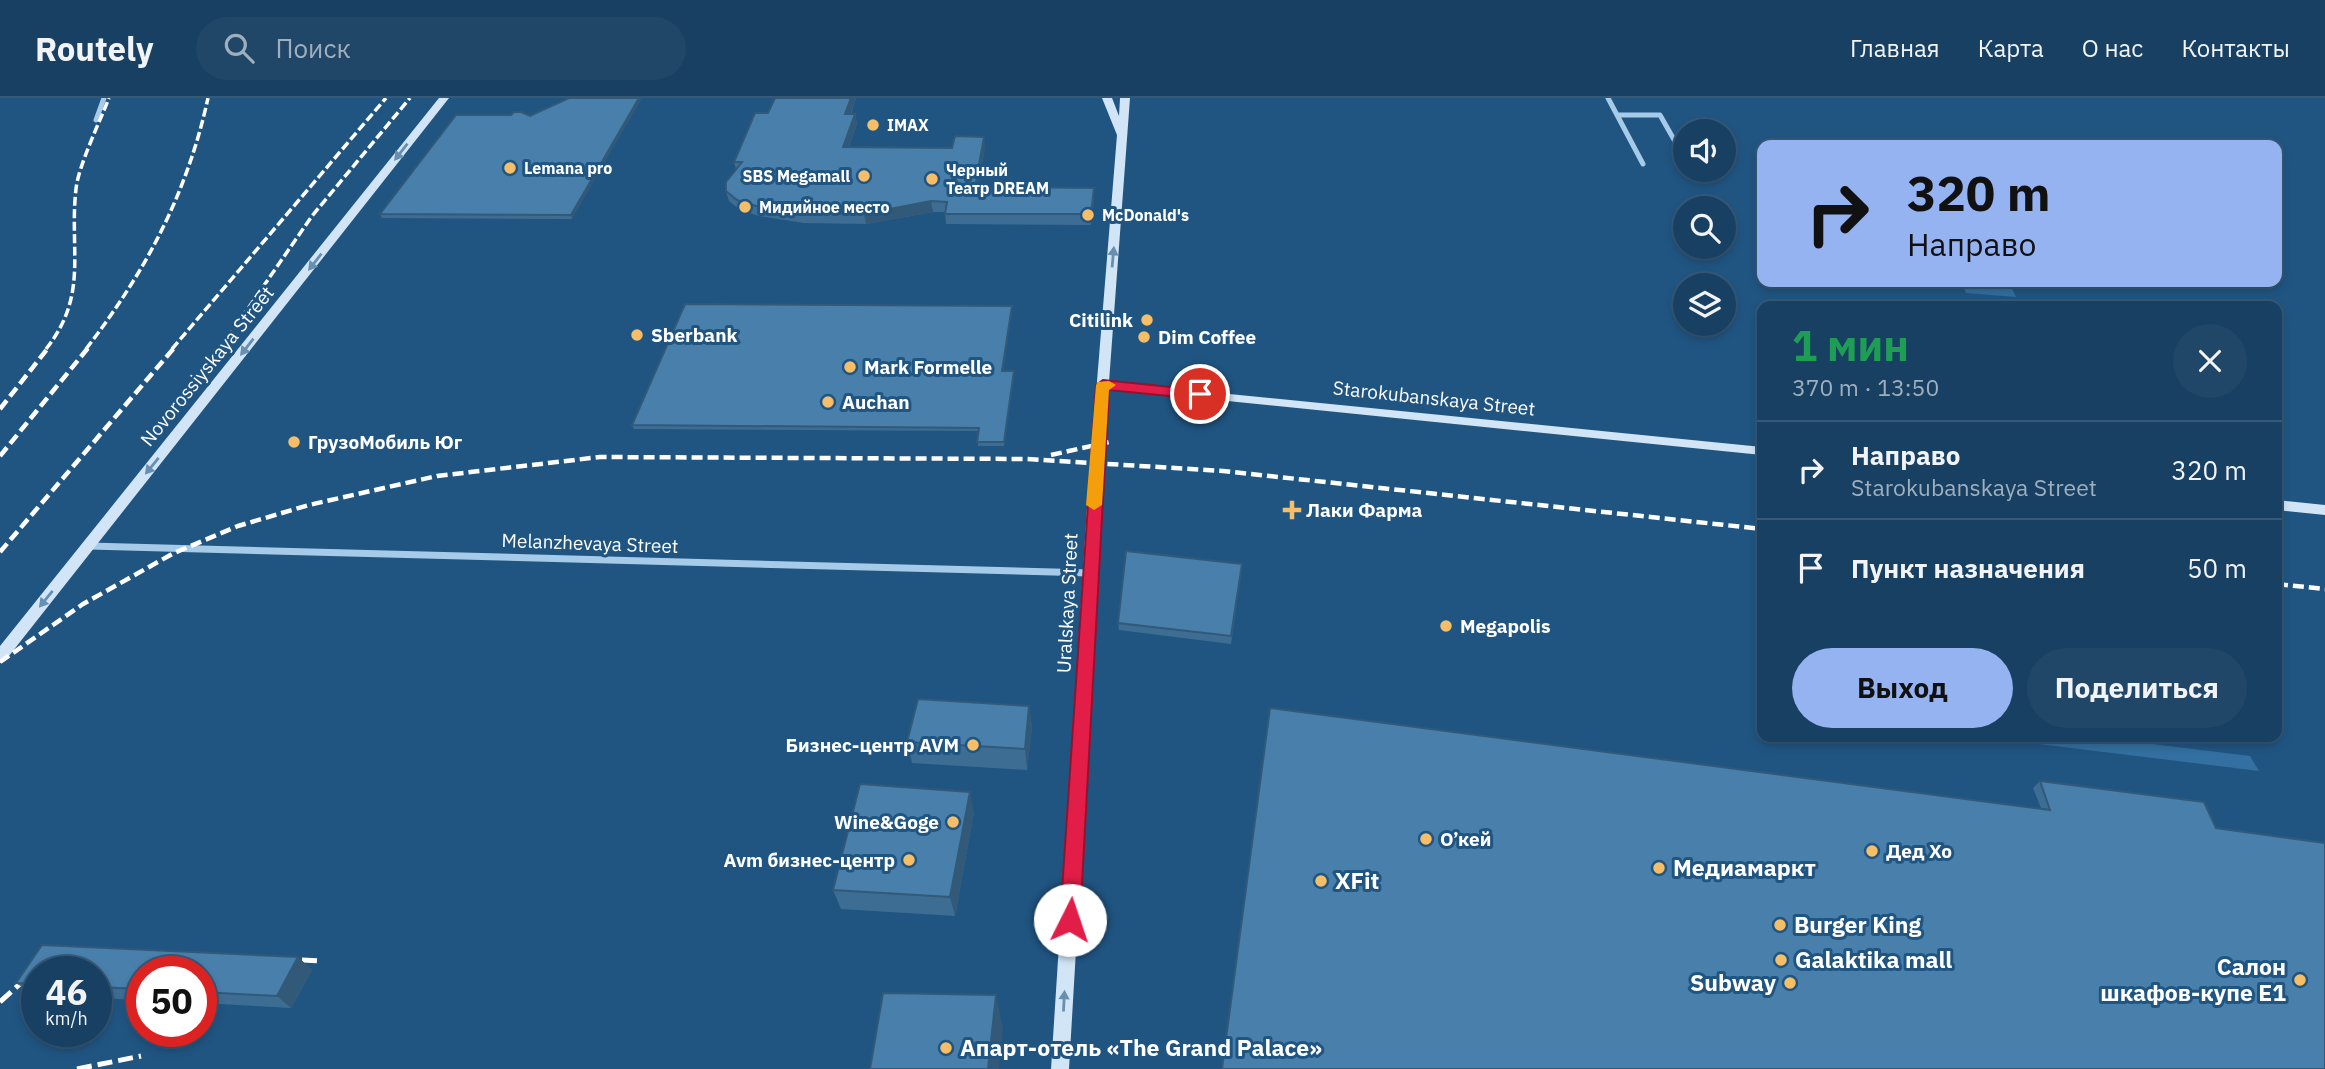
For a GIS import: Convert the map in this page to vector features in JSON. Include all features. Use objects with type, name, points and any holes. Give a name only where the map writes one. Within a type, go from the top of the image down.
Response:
[{"type":"main road","name":"Novorossiyskaya Street","points":[[0,657],[444,98]]},
{"type":"main road","name":"Uralskaya Street","points":[[1107,98],[1124,141]]},
{"type":"main road","name":"Uralskaya Street","points":[[1060,1069],[1090,573],[1124,141],[1125,98]]},
{"type":"main road","name":"Starokubanskaya Street","points":[[1103,385],[1757,450]]},
{"type":"main road","points":[[2282,506],[2325,510]]},
{"type":"street","points":[[96,120],[104,98]]},
{"type":"street","points":[[1608,98],[1643,164]]},
{"type":"street","points":[[1617,115],[1661,115],[1673,137]]},
{"type":"street","name":"Melanzhevaya Street","points":[[89,546],[1090,573]]},
{"type":"shaded area","points":[[1963,287],[2011,287],[2016,297],[1966,293]]},
{"type":"shaded area","points":[[2023,742],[2136,742],[2250,756],[2259,771]]},
{"type":"building","name":"Lemana pro","points":[[569,98],[639,98],[571,215],[380,214],[456,115],[511,115],[521,112],[530,116]]},
{"type":"building","name":"SBS Megamall","points":[[775,98],[851,98],[845,114],[855,114],[843,147],[952,148],[955,136],[984,137],[975,187],[1094,188],[1091,214],[945,214],[947,202],[931,201],[864,214],[801,213],[737,200],[726,191],[726,182],[742,162],[734,162],[755,113],[768,113]]},
{"type":"building","name":"Auchan","points":[[685,304],[1012,306],[1002,371],[1014,371],[1004,442],[977,442],[979,428],[632,425]]},
{"type":"building","points":[[1126,551],[1242,564],[1231,636],[1118,623]]},
{"type":"building","points":[[918,699],[1029,706],[1025,749],[907,742]]},
{"type":"building","name":"Galaktika mall","points":[[1270,708],[2050,810],[2040,781],[2204,802],[2216,828],[2325,843],[2325,1069],[1222,1069]]},
{"type":"building","name":"Avm бизнес-центр","points":[[860,784],[970,792],[950,897],[833,890]]},
{"type":"building","points":[[42,945],[298,957],[277,996],[217,993],[217,956],[126,956],[126,988],[112,988],[112,956],[34,956]]},
{"type":"building","points":[[883,993],[996,995],[988,1069],[870,1069]]},
{"type":"railway","points":[[46,349],[68,310],[73,291],[76,189],[85,157],[109,98]]},
{"type":"railway","points":[[86,349],[108,320],[162,230],[189,167],[208,98]]},
{"type":"railway","points":[[172,349],[386,98]]},
{"type":"railway","points":[[220,349],[312,216],[410,98]]},
{"type":"railway","points":[[0,409],[48,348]]},
{"type":"railway","points":[[0,456],[88,348]]},
{"type":"railway","points":[[0,552],[174,348]]},
{"type":"railway","points":[[162,420],[221,348]]},
{"type":"railway","points":[[1051,455],[1109,442]]},
{"type":"railway","points":[[0,662],[83,604],[174,553],[238,526],[309,505],[437,476],[600,457],[1027,459],[1223,471],[1757,528]]},
{"type":"railway","points":[[2282,585],[2325,589]]},
{"type":"railway","points":[[281,959],[320,961]]},
{"type":"railway","points":[[0,1002],[21,983]]},
{"type":"railway","points":[[77,1069],[141,1056]]},
{"type":"slow traffic","points":[[1094,505],[1103,385],[1109,385]]},
{"type":"place","name":"IMAX","points":[[873,125]]},
{"type":"place","name":"Lemana pro","points":[[510,168]]},
{"type":"place","name":"SBS Megamall","points":[[864,176]]},
{"type":"place","name":"Черный Театр DREAM","points":[[932,179]]},
{"type":"place","name":"Мидийное место","points":[[745,207]]},
{"type":"place","name":"McDonald's","points":[[1088,215]]},
{"type":"place","name":"Citilink","points":[[1147,320]]},
{"type":"place","name":"Sberbank","points":[[637,335]]},
{"type":"place","name":"Dim Coffee","points":[[1144,337]]},
{"type":"place","name":"Mark Formelle","points":[[850,367]]},
{"type":"place","name":"Auchan","points":[[828,402]]},
{"type":"place","name":"ГрузоМобиль Юг","points":[[294,442]]},
{"type":"place","name":"Лаки Фарма","points":[[1292,510]]},
{"type":"place","name":"Megapolis","points":[[1446,626]]},
{"type":"place","name":"Бизнес-центр AVM","points":[[973,745]]},
{"type":"place","name":"Wine&Goge","points":[[953,822]]},
{"type":"place","name":"О’кей","points":[[1426,839]]},
{"type":"place","name":"Дед Хо","points":[[1872,851]]},
{"type":"place","name":"Avm бизнес-центр","points":[[909,860]]},
{"type":"place","name":"Медиамаркт","points":[[1659,868]]},
{"type":"place","name":"XFit","points":[[1321,881]]},
{"type":"place","name":"Burger King","points":[[1780,925]]},
{"type":"place","name":"Galaktika mall","points":[[1781,960]]},
{"type":"place","name":"Салон шкафов-купе Е1","points":[[2300,980]]},
{"type":"place","name":"Subway","points":[[1790,983]]},
{"type":"place","name":"Апарт-отель «The Grand Palace»","points":[[946,1048]]},
{"type":"route","points":[[1070,920],[1103,385],[1200,394]]}]
